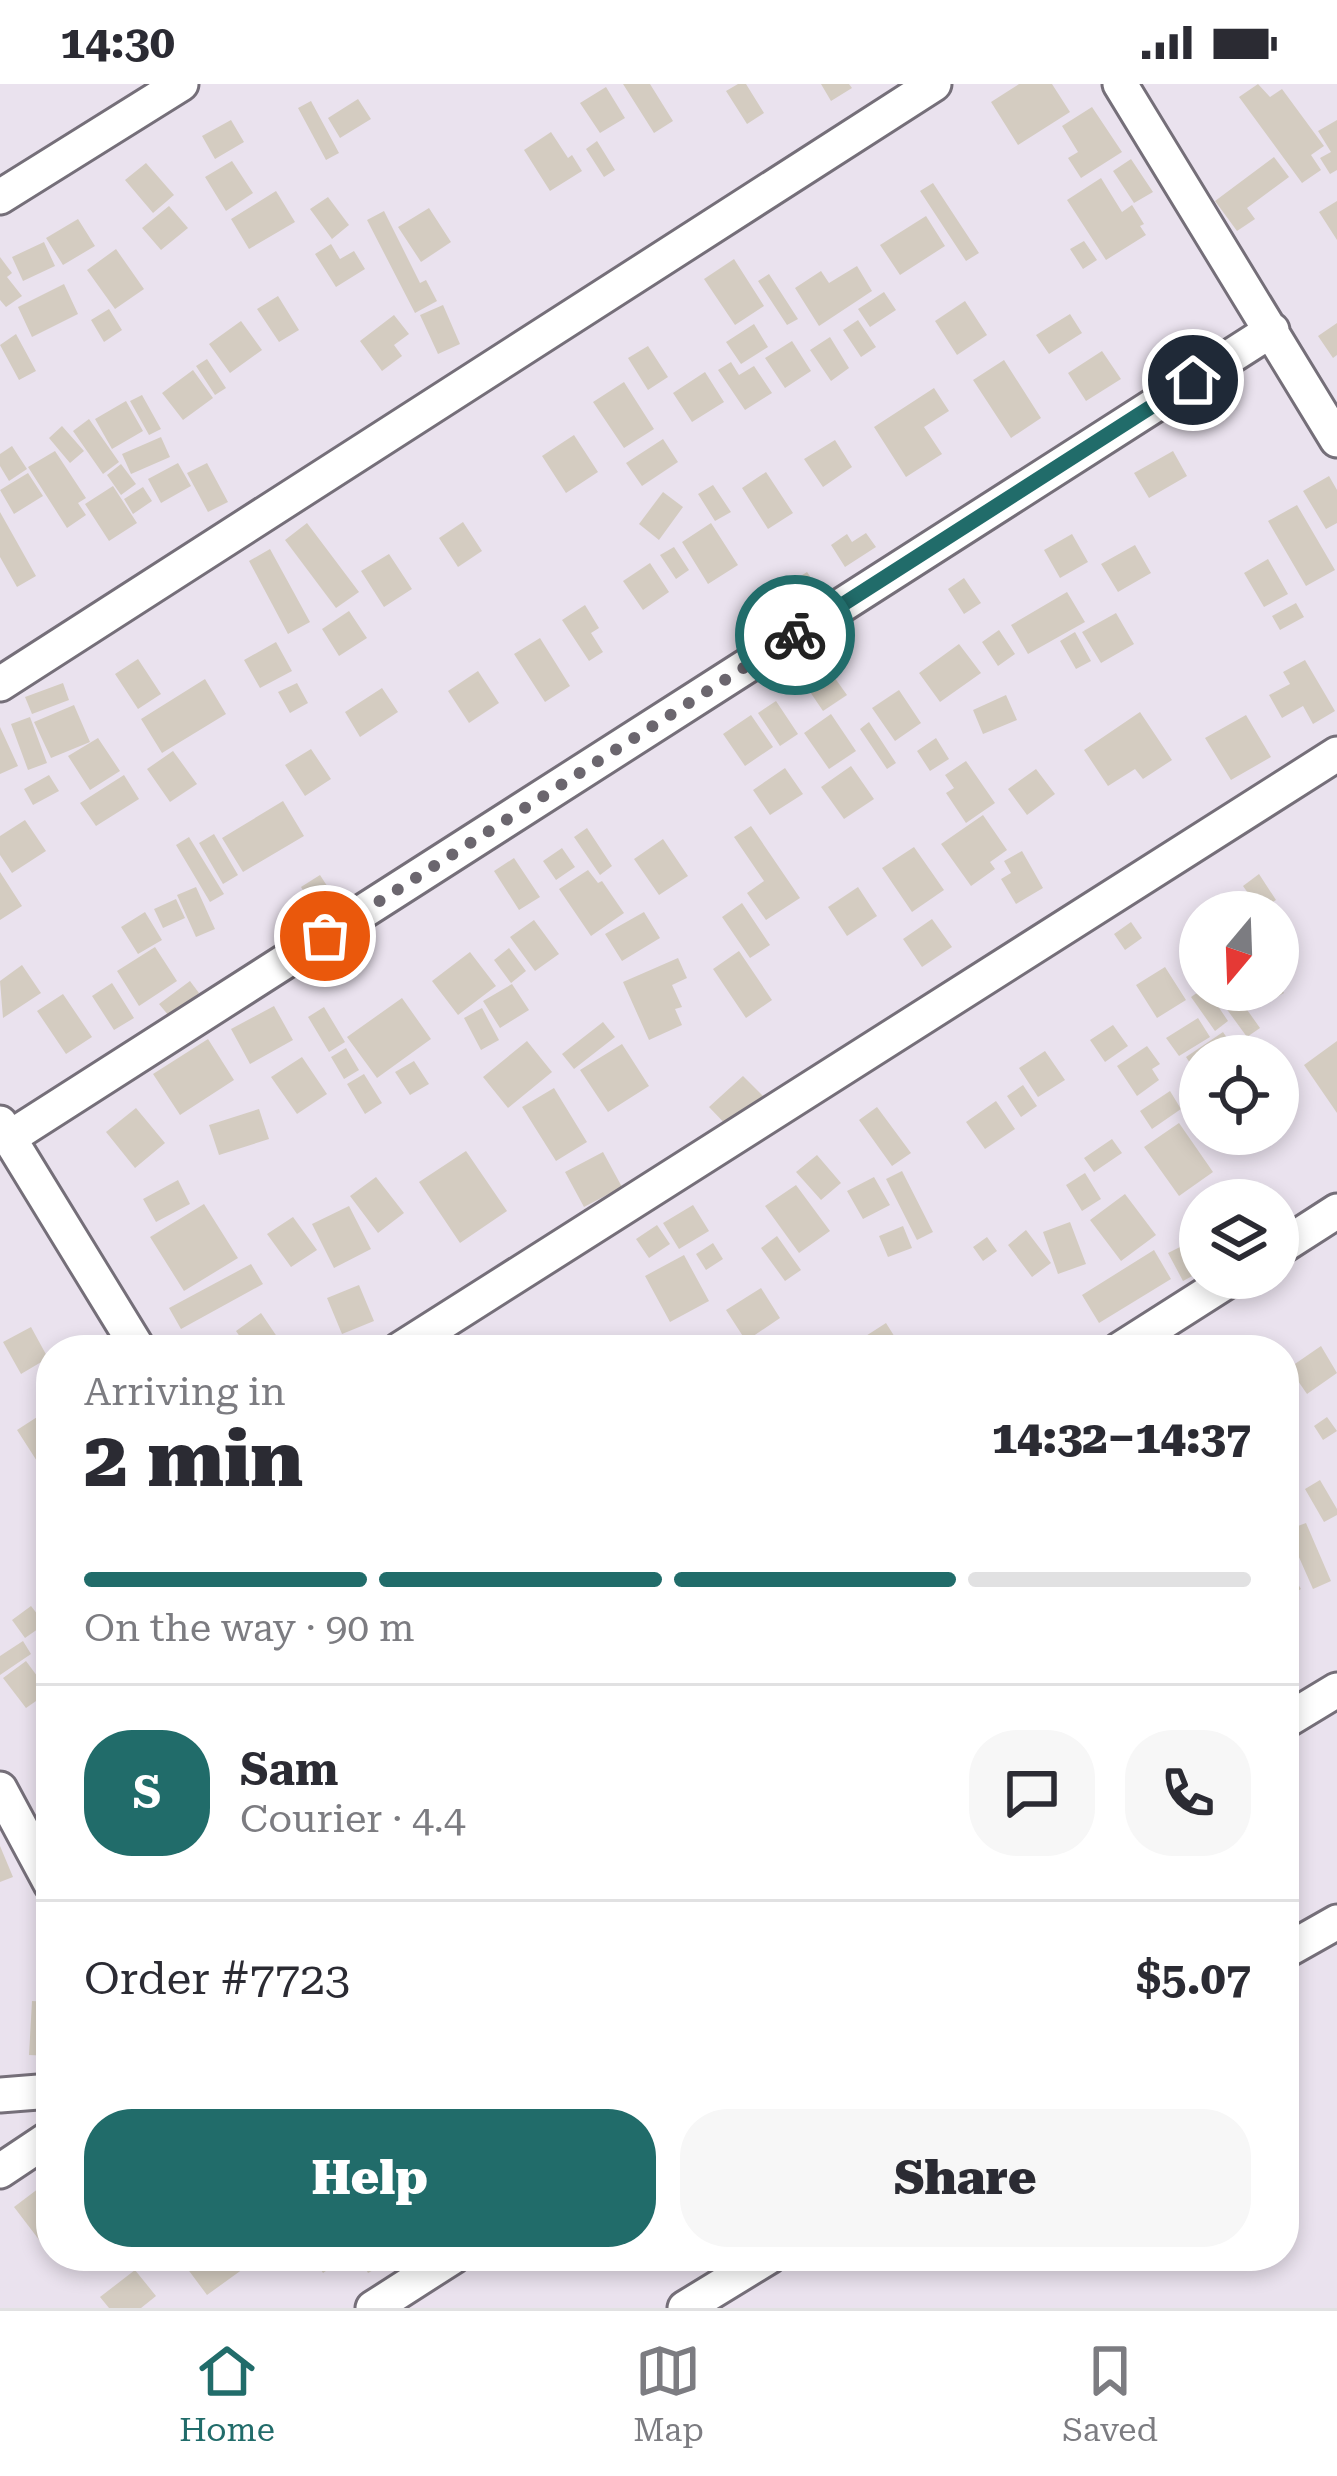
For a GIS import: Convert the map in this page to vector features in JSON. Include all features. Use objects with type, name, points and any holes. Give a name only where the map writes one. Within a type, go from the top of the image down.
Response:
[{"type":"street","points":[[0,197],[181,84]]},
{"type":"street","points":[[0,684],[934,84]]},
{"type":"street","points":[[1120,84],[1337,440]]},
{"type":"street","points":[[130,1335],[4,1131],[1272,330]]},
{"type":"street","points":[[423,1335],[1337,754]]},
{"type":"street","points":[[1299,1235],[1337,1211]]},
{"type":"street","points":[[1143,1335],[1199,1299]]},
{"type":"street","points":[[1299,1713],[1337,1690]]},
{"type":"street","points":[[0,1790],[36,1856]]},
{"type":"street","points":[[1299,1944],[1337,1922]]},
{"type":"street","points":[[0,2095],[36,2092]]},
{"type":"street","points":[[0,2171],[36,2148]]},
{"type":"street","points":[[373,2308],[431,2271]]},
{"type":"street","points":[[685,2308],[745,2271]]},
{"type":"building","points":[[623,84],[650,84],[673,121],[654,133]]},
{"type":"building","points":[[746,84],[764,113],[747,124],[726,91]]},
{"type":"building","points":[[821,84],[849,84],[852,88],[831,101]]},
{"type":"building","points":[[1019,84],[1052,84],[1070,112],[1018,145],[991,102]]},
{"type":"building","points":[[1258,84],[1270,97],[1282,89],[1324,146],[1311,155],[1321,170],[1302,183],[1239,97]]},
{"type":"building","points":[[606,87],[625,118],[600,133],[580,103]]},
{"type":"building","points":[[358,99],[371,119],[340,138],[328,118]]},
{"type":"building","points":[[311,101],[339,153],[326,160],[298,108]]},
{"type":"building","points":[[1092,107],[1122,152],[1081,178],[1068,158],[1078,152],[1062,126]]},
{"type":"building","points":[[231,120],[244,142],[215,159],[202,136]]},
{"type":"building","points":[[1337,120],[1337,170],[1330,174],[1320,158],[1331,152],[1318,131]]},
{"type":"building","points":[[551,132],[582,171],[550,191],[524,150]]},
{"type":"building","points":[[597,141],[615,170],[604,177],[586,149]]},
{"type":"building","points":[[1274,157],[1289,177],[1247,208],[1255,219],[1237,231],[1215,201]]},
{"type":"building","points":[[1131,159],[1153,192],[1134,203],[1113,171]]},
{"type":"building","points":[[232,161],[253,193],[226,211],[205,177]]},
{"type":"building","points":[[146,163],[174,195],[153,213],[125,180]]},
{"type":"building","points":[[1101,178],[1122,212],[1132,205],[1146,235],[1106,260],[1067,200]]},
{"type":"building","points":[[933,183],[979,253],[966,261],[920,191]]},
{"type":"building","points":[[276,191],[295,222],[249,249],[231,219]]},
{"type":"building","points":[[328,197],[349,225],[332,239],[310,209]]},
{"type":"building","points":[[1337,201],[1337,240],[1319,212]]},
{"type":"building","points":[[169,206],[188,228],[161,250],[142,228]]},
{"type":"building","points":[[429,208],[451,242],[421,262],[398,227]]},
{"type":"building","points":[[384,211],[420,283],[426,280],[437,301],[415,313],[367,220]]},
{"type":"building","points":[[926,216],[945,246],[900,275],[880,245]]},
{"type":"building","points":[[78,219],[95,246],[63,265],[46,238]]},
{"type":"building","points":[[1084,241],[1097,260],[1083,269],[1070,249]]},
{"type":"building","points":[[44,242],[55,266],[23,281],[12,257]]},
{"type":"building","points":[[331,244],[340,259],[354,251],[365,269],[336,287],[315,254]]},
{"type":"building","points":[[116,249],[144,289],[115,309],[87,270]]},
{"type":"building","points":[[0,257],[12,273],[7,277],[22,296],[6,307],[0,300]]},
{"type":"building","points":[[734,259],[764,306],[735,325],[704,279]]},
{"type":"building","points":[[857,266],[872,291],[819,326],[795,288],[821,271],[829,283]]},
{"type":"building","points":[[769,274],[798,319],[787,325],[758,281]]},
{"type":"building","points":[[64,284],[78,314],[32,337],[18,307]]},
{"type":"building","points":[[884,292],[896,310],[870,327],[858,309]]},
{"type":"building","points":[[278,296],[299,330],[279,342],[257,309]]},
{"type":"building","points":[[965,301],[987,335],[957,355],[935,321]]},
{"type":"building","points":[[443,305],[460,344],[438,354],[420,315]]},
{"type":"building","points":[[109,309],[122,330],[104,342],[91,320]]},
{"type":"building","points":[[1070,314],[1082,333],[1049,354],[1036,335]]},
{"type":"building","points":[[394,315],[409,334],[394,345],[402,356],[382,371],[360,341]]},
{"type":"building","points":[[858,320],[876,347],[861,357],[843,330]]},
{"type":"building","points":[[241,321],[262,350],[230,373],[209,344]]},
{"type":"building","points":[[1337,323],[1337,355],[1333,358],[1318,336]]},
{"type":"building","points":[[754,324],[768,347],[741,364],[726,342]]},
{"type":"building","points":[[16,334],[36,371],[19,380],[0,345]]},
{"type":"building","points":[[830,337],[849,368],[831,381],[810,350]]},
{"type":"building","points":[[792,341],[811,371],[785,388],[765,358]]},
{"type":"building","points":[[648,346],[668,377],[648,390],[628,358]]},
{"type":"building","points":[[1102,351],[1121,379],[1086,401],[1068,373]]},
{"type":"building","points":[[207,359],[226,388],[215,395],[196,366]]},
{"type":"building","points":[[1004,360],[1041,418],[1011,438],[973,380]]},
{"type":"building","points":[[731,362],[739,375],[754,366],[772,393],[745,410],[718,370]]},
{"type":"building","points":[[193,370],[213,398],[183,420],[162,393]]},
{"type":"building","points":[[705,372],[724,402],[692,422],[673,393]]},
{"type":"building","points":[[624,382],[654,429],[624,448],[593,402]]},
{"type":"building","points":[[934,388],[949,411],[924,427],[942,454],[906,477],[874,427]]},
{"type":"building","points":[[142,395],[161,429],[149,435],[130,401]]},
{"type":"building","points":[[126,401],[143,431],[112,449],[95,419]]},
{"type":"building","points":[[89,419],[119,462],[103,474],[73,431]]},
{"type":"building","points":[[62,426],[84,451],[70,463],[49,438]]},
{"type":"building","points":[[574,435],[598,472],[566,493],[542,456]]},
{"type":"building","points":[[161,437],[170,457],[131,474],[122,454]]},
{"type":"building","points":[[663,439],[678,462],[642,486],[626,463]]},
{"type":"building","points":[[835,440],[852,467],[823,487],[804,459]]},
{"type":"building","points":[[12,446],[27,469],[9,481],[0,466],[0,454]]},
{"type":"building","points":[[55,451],[86,498],[78,503],[86,515],[67,528],[28,467]]},
{"type":"building","points":[[1173,451],[1187,476],[1149,498],[1134,473]]},
{"type":"building","points":[[178,463],[191,486],[161,503],[148,479]]},
{"type":"building","points":[[207,463],[228,502],[208,512],[187,473]]},
{"type":"building","points":[[121,464],[136,484],[121,495],[107,475]]},
{"type":"building","points":[[766,472],[793,513],[768,529],[742,488]]},
{"type":"building","points":[[28,473],[43,496],[14,514],[0,490]]},
{"type":"building","points":[[1329,476],[1337,490],[1337,523],[1326,529],[1303,491]]},
{"type":"building","points":[[713,485],[731,512],[715,521],[698,494]]},
{"type":"building","points":[[113,486],[137,523],[109,541],[85,504]]},
{"type":"building","points":[[143,487],[152,501],[133,514],[124,499]]},
{"type":"building","points":[[663,492],[683,507],[659,540],[639,524]]},
{"type":"building","points":[[1297,505],[1335,570],[1306,586],[1268,521]]},
{"type":"building","points":[[0,512],[36,576],[17,587],[0,557]]},
{"type":"building","points":[[463,522],[482,551],[458,567],[439,538]]},
{"type":"building","points":[[307,523],[359,592],[336,608],[285,540]]},
{"type":"building","points":[[711,523],[738,565],[708,584],[682,542]]},
{"type":"building","points":[[866,533],[876,547],[845,567],[831,545],[847,534],[852,542]]},
{"type":"building","points":[[1072,534],[1088,562],[1060,578],[1044,550]]},
{"type":"building","points":[[1135,545],[1151,573],[1118,592],[1101,564]]},
{"type":"building","points":[[674,547],[689,570],[676,579],[660,555]]},
{"type":"building","points":[[270,549],[310,622],[288,634],[249,561]]},
{"type":"building","points":[[389,554],[412,589],[384,607],[361,571]]},
{"type":"building","points":[[1268,559],[1288,594],[1264,607],[1244,573]]},
{"type":"building","points":[[650,563],[669,592],[643,610],[623,581]]},
{"type":"building","points":[[807,572],[821,592],[801,605],[788,584]]},
{"type":"building","points":[[964,578],[981,603],[964,614],[948,589]]},
{"type":"building","points":[[1067,592],[1085,622],[1028,654],[1011,625]]},
{"type":"building","points":[[1296,603],[1304,617],[1280,630],[1272,616]]},
{"type":"building","points":[[585,605],[599,628],[591,633],[603,652],[589,661],[562,620]]},
{"type":"building","points":[[349,611],[367,638],[339,656],[322,629]]},
{"type":"building","points":[[1116,613],[1134,644],[1101,663],[1082,632]]},
{"type":"building","points":[[999,630],[1015,654],[998,666],[982,642]]},
{"type":"building","points":[[1075,632],[1091,661],[1076,669],[1060,641]]},
{"type":"building","points":[[540,638],[570,686],[545,702],[514,654]]},
{"type":"building","points":[[276,642],[292,671],[260,688],[244,660]]},
{"type":"building","points":[[959,644],[981,673],[940,702],[919,673]]},
{"type":"building","points":[[138,659],[161,694],[138,709],[115,674]]},
{"type":"building","points":[[1305,660],[1335,711],[1313,724],[1303,706],[1282,718],[1269,695],[1290,684],[1283,672]]},
{"type":"building","points":[[827,667],[847,695],[823,711],[804,683]]},
{"type":"building","points":[[478,671],[499,703],[469,723],[448,691]]},
{"type":"building","points":[[205,679],[226,714],[162,753],[141,719]]},
{"type":"building","points":[[63,683],[69,700],[32,714],[25,697]]},
{"type":"building","points":[[297,683],[308,703],[290,713],[278,692]]},
{"type":"building","points":[[382,688],[398,712],[360,737],[345,712]]},
{"type":"building","points":[[899,690],[921,723],[895,741],[872,708]]},
{"type":"building","points":[[1006,695],[1017,720],[983,734],[973,710]]},
{"type":"building","points":[[776,701],[798,734],[780,746],[758,713]]},
{"type":"building","points":[[74,705],[90,742],[51,758],[34,722]]},
{"type":"building","points":[[1140,712],[1172,760],[1143,779],[1135,769],[1108,786],[1084,750]]},
{"type":"building","points":[[831,714],[856,751],[829,769],[804,733]]},
{"type":"building","points":[[751,715],[773,747],[745,766],[723,734]]},
{"type":"building","points":[[1246,715],[1271,757],[1231,780],[1205,738]]},
{"type":"building","points":[[30,717],[47,763],[28,770],[11,724]]},
{"type":"building","points":[[869,722],[896,763],[887,769],[860,729]]},
{"type":"building","points":[[0,727],[18,766],[0,774]]},
{"type":"building","points":[[98,738],[120,771],[90,790],[68,756]]},
{"type":"building","points":[[936,738],[949,759],[930,771],[917,751]]},
{"type":"building","points":[[311,749],[331,779],[305,796],[285,765]]},
{"type":"building","points":[[173,751],[197,784],[170,802],[147,769]]},
{"type":"building","points":[[966,761],[995,803],[966,823],[946,793],[954,788],[945,775]]},
{"type":"building","points":[[851,766],[874,799],[844,819],[821,787]]},
{"type":"building","points":[[785,768],[803,794],[770,815],[753,790]]},
{"type":"building","points":[[1036,769],[1055,794],[1027,815],[1008,789]]},
{"type":"building","points":[[49,775],[59,791],[33,805],[24,789]]},
{"type":"building","points":[[124,775],[139,799],[96,826],[80,803]]},
{"type":"building","points":[[283,801],[304,836],[243,872],[222,838]]},
{"type":"building","points":[[983,815],[1007,850],[990,862],[995,869],[971,886],[941,844]]},
{"type":"building","points":[[25,820],[46,851],[12,873],[0,855],[0,836]]},
{"type":"building","points":[[751,826],[800,898],[766,920],[747,893],[764,881],[734,837]]},
{"type":"building","points":[[587,828],[612,866],[600,875],[574,837]]},
{"type":"building","points":[[214,834],[238,875],[223,884],[199,843]]},
{"type":"building","points":[[189,837],[224,894],[210,902],[176,845]]},
{"type":"building","points":[[663,839],[688,876],[659,895],[634,859]]},
{"type":"building","points":[[914,847],[944,890],[912,912],[882,868]]},
{"type":"building","points":[[562,848],[575,867],[556,880],[543,861]]},
{"type":"building","points":[[1022,851],[1043,888],[1016,904],[1001,879],[1011,873],[1004,861]]},
{"type":"building","points":[[514,858],[540,897],[519,910],[494,871]]},
{"type":"building","points":[[588,870],[598,883],[602,881],[624,913],[591,936],[559,889]]},
{"type":"building","points":[[0,872],[22,906],[0,920]]},
{"type":"building","points":[[1259,874],[1270,891],[1247,891],[1243,886]]},
{"type":"building","points":[[320,875],[342,909],[323,922],[301,887]]},
{"type":"building","points":[[196,887],[215,929],[196,937],[177,895]]},
{"type":"building","points":[[858,887],[877,916],[847,936],[828,907]]},
{"type":"building","points":[[176,899],[185,918],[163,928],[154,909]]},
{"type":"building","points":[[742,903],[770,945],[750,958],[722,917]]},
{"type":"building","points":[[145,912],[162,940],[138,954],[121,927]]},
{"type":"building","points":[[644,912],[660,938],[622,961],[605,934]]},
{"type":"building","points":[[932,919],[952,947],[922,967],[903,939]]},
{"type":"building","points":[[534,920],[559,954],[535,971],[510,937]]},
{"type":"building","points":[[1131,922],[1142,938],[1125,950],[1114,934]]},
{"type":"building","points":[[155,947],[177,981],[139,1006],[117,971]]},
{"type":"building","points":[[509,948],[526,971],[511,983],[494,960]]},
{"type":"building","points":[[739,951],[772,1000],[746,1018],[713,969]]},
{"type":"building","points":[[470,952],[496,986],[458,1015],[432,981]]},
{"type":"building","points":[[678,958],[687,978],[672,985],[682,1007],[675,1009],[682,1025],[649,1040],[623,982]]},
{"type":"building","points":[[22,965],[41,993],[3,1018],[0,981]]},
{"type":"building","points":[[1165,967],[1179,989],[1179,1004],[1157,1018],[1136,985]]},
{"type":"building","points":[[190,981],[199,993],[169,1016],[159,1004]]},
{"type":"building","points":[[112,983],[134,1018],[114,1030],[92,996]]},
{"type":"building","points":[[512,984],[529,1010],[500,1028],[483,1001]]},
{"type":"building","points":[[63,994],[92,1037],[66,1054],[37,1011]]},
{"type":"building","points":[[402,998],[431,1039],[377,1078],[347,1037]]},
{"type":"building","points":[[274,1006],[293,1040],[250,1064],[231,1029]]},
{"type":"building","points":[[324,1007],[345,1042],[329,1052],[308,1017]]},
{"type":"building","points":[[482,1008],[499,1040],[481,1050],[464,1018]]},
{"type":"building","points":[[1201,1011],[1221,1011],[1228,1021],[1215,1031]]},
{"type":"building","points":[[1228,1011],[1248,1011],[1260,1028],[1246,1035]]},
{"type":"building","points":[[1198,1018],[1209,1035],[1179,1035],[1179,1056],[1166,1038]]},
{"type":"building","points":[[603,1022],[615,1037],[574,1069],[562,1054]]},
{"type":"building","points":[[1113,1025],[1128,1046],[1105,1062],[1090,1040]]},
{"type":"building","points":[[208,1039],[234,1080],[180,1115],[153,1074]]},
{"type":"building","points":[[527,1041],[552,1072],[508,1108],[483,1077]]},
{"type":"building","points":[[1337,1041],[1337,1113],[1304,1065]]},
{"type":"building","points":[[622,1044],[649,1086],[608,1112],[580,1070]]},
{"type":"building","points":[[1147,1046],[1160,1064],[1152,1069],[1159,1080],[1137,1096],[1117,1066]]},
{"type":"building","points":[[346,1048],[359,1070],[344,1079],[331,1057]]},
{"type":"building","points":[[1045,1051],[1065,1080],[1038,1097],[1019,1068]]},
{"type":"building","points":[[302,1057],[327,1094],[297,1114],[271,1077]]},
{"type":"building","points":[[414,1061],[429,1084],[410,1095],[395,1072]]},
{"type":"building","points":[[364,1074],[382,1103],[365,1114],[347,1084]]},
{"type":"building","points":[[743,1076],[766,1099],[732,1131],[709,1107]]},
{"type":"building","points":[[1023,1085],[1037,1106],[1021,1117],[1007,1096]]},
{"type":"building","points":[[554,1088],[587,1142],[556,1161],[522,1107]]},
{"type":"building","points":[[1170,1091],[1179,1106],[1152,1129],[1140,1111]]},
{"type":"building","points":[[996,1101],[1015,1129],[985,1149],[966,1122]]},
{"type":"building","points":[[877,1107],[911,1153],[892,1166],[859,1120]]},
{"type":"building","points":[[136,1108],[165,1143],[135,1168],[106,1132]]},
{"type":"building","points":[[259,1109],[269,1139],[219,1155],[209,1125]]},
{"type":"building","points":[[1179,1123],[1179,1155],[1201,1155],[1213,1172],[1203,1179],[1179,1179],[1179,1196],[1144,1147]]},
{"type":"building","points":[[1112,1139],[1122,1153],[1094,1172],[1084,1158]]},
{"type":"building","points":[[466,1151],[507,1211],[460,1243],[419,1182]]},
{"type":"building","points":[[603,1152],[622,1187],[584,1207],[565,1172]]},
{"type":"building","points":[[817,1155],[841,1183],[821,1200],[796,1172]]},
{"type":"building","points":[[902,1171],[933,1232],[917,1240],[886,1179]]},
{"type":"building","points":[[1085,1173],[1101,1199],[1082,1211],[1066,1185]]},
{"type":"building","points":[[376,1177],[404,1213],[378,1233],[350,1196]]},
{"type":"building","points":[[874,1177],[890,1205],[863,1219],[847,1191]]},
{"type":"building","points":[[178,1180],[190,1204],[156,1222],[143,1199]]},
{"type":"building","points":[[796,1185],[830,1231],[799,1253],[765,1206]]},
{"type":"building","points":[[1125,1194],[1156,1235],[1121,1261],[1090,1220]]},
{"type":"building","points":[[204,1204],[238,1258],[184,1291],[150,1237]]},
{"type":"building","points":[[693,1205],[709,1231],[679,1249],[663,1223]]},
{"type":"building","points":[[349,1206],[371,1249],[334,1268],[312,1224]]},
{"type":"building","points":[[293,1217],[317,1250],[291,1267],[267,1234]]},
{"type":"building","points":[[1070,1222],[1086,1264],[1058,1274],[1043,1232]]},
{"type":"building","points":[[657,1225],[670,1244],[649,1258],[636,1239]]},
{"type":"building","points":[[903,1226],[912,1248],[888,1257],[879,1236]]},
{"type":"building","points":[[1026,1230],[1051,1263],[1032,1277],[1008,1245]]},
{"type":"building","points":[[777,1236],[801,1270],[785,1281],[761,1248]]},
{"type":"building","points":[[987,1237],[997,1251],[983,1261],[973,1247]]},
{"type":"building","points":[[713,1243],[723,1259],[706,1270],[696,1254]]},
{"type":"building","points":[[1179,1248],[1179,1274],[1168,1253]]},
{"type":"building","points":[[1154,1250],[1171,1279],[1099,1323],[1082,1295]]},
{"type":"building","points":[[684,1255],[709,1301],[670,1322],[645,1276]]},
{"type":"building","points":[[251,1264],[263,1284],[181,1329],[169,1308]]},
{"type":"building","points":[[359,1285],[374,1321],[342,1334],[327,1298]]},
{"type":"building","points":[[761,1288],[780,1318],[755,1335],[742,1335],[726,1310]]},
{"type":"building","points":[[261,1313],[276,1335],[239,1335],[236,1331]]},
{"type":"building","points":[[886,1323],[894,1335],[867,1335]]},
{"type":"building","points":[[31,1327],[36,1336],[36,1365],[21,1374],[3,1342]]},
{"type":"building","points":[[1321,1346],[1337,1373],[1307,1394],[1299,1382],[1299,1361]]},
{"type":"building","points":[[1327,1417],[1337,1431],[1323,1440],[1314,1426]]},
{"type":"building","points":[[36,1418],[36,1460],[17,1430]]},
{"type":"building","points":[[1320,1480],[1337,1509],[1337,1515],[1324,1522],[1305,1489]]},
{"type":"building","points":[[1306,1523],[1331,1581],[1313,1589],[1299,1557],[1299,1526]]},
{"type":"building","points":[[31,1606],[36,1612],[36,1630],[25,1638],[12,1620]]},
{"type":"building","points":[[23,1641],[31,1654],[0,1675],[0,1656]]},
{"type":"building","points":[[26,1661],[36,1674],[36,1701],[26,1708],[3,1678]]},
{"type":"building","points":[[0,1846],[13,1877],[0,1882]]},
{"type":"building","points":[[32,2001],[36,2001],[36,2055],[29,2055]]},
{"type":"building","points":[[36,2190],[36,2236],[14,2207]]},
{"type":"building","points":[[134,2271],[156,2296],[141,2308],[109,2308],[100,2297]]},
{"type":"building","points":[[189,2271],[240,2271],[207,2295]]},
{"type":"way so far","points":[[325,936],[795,635]]},
{"type":"route","points":[[795,635],[1193,380]]}]
